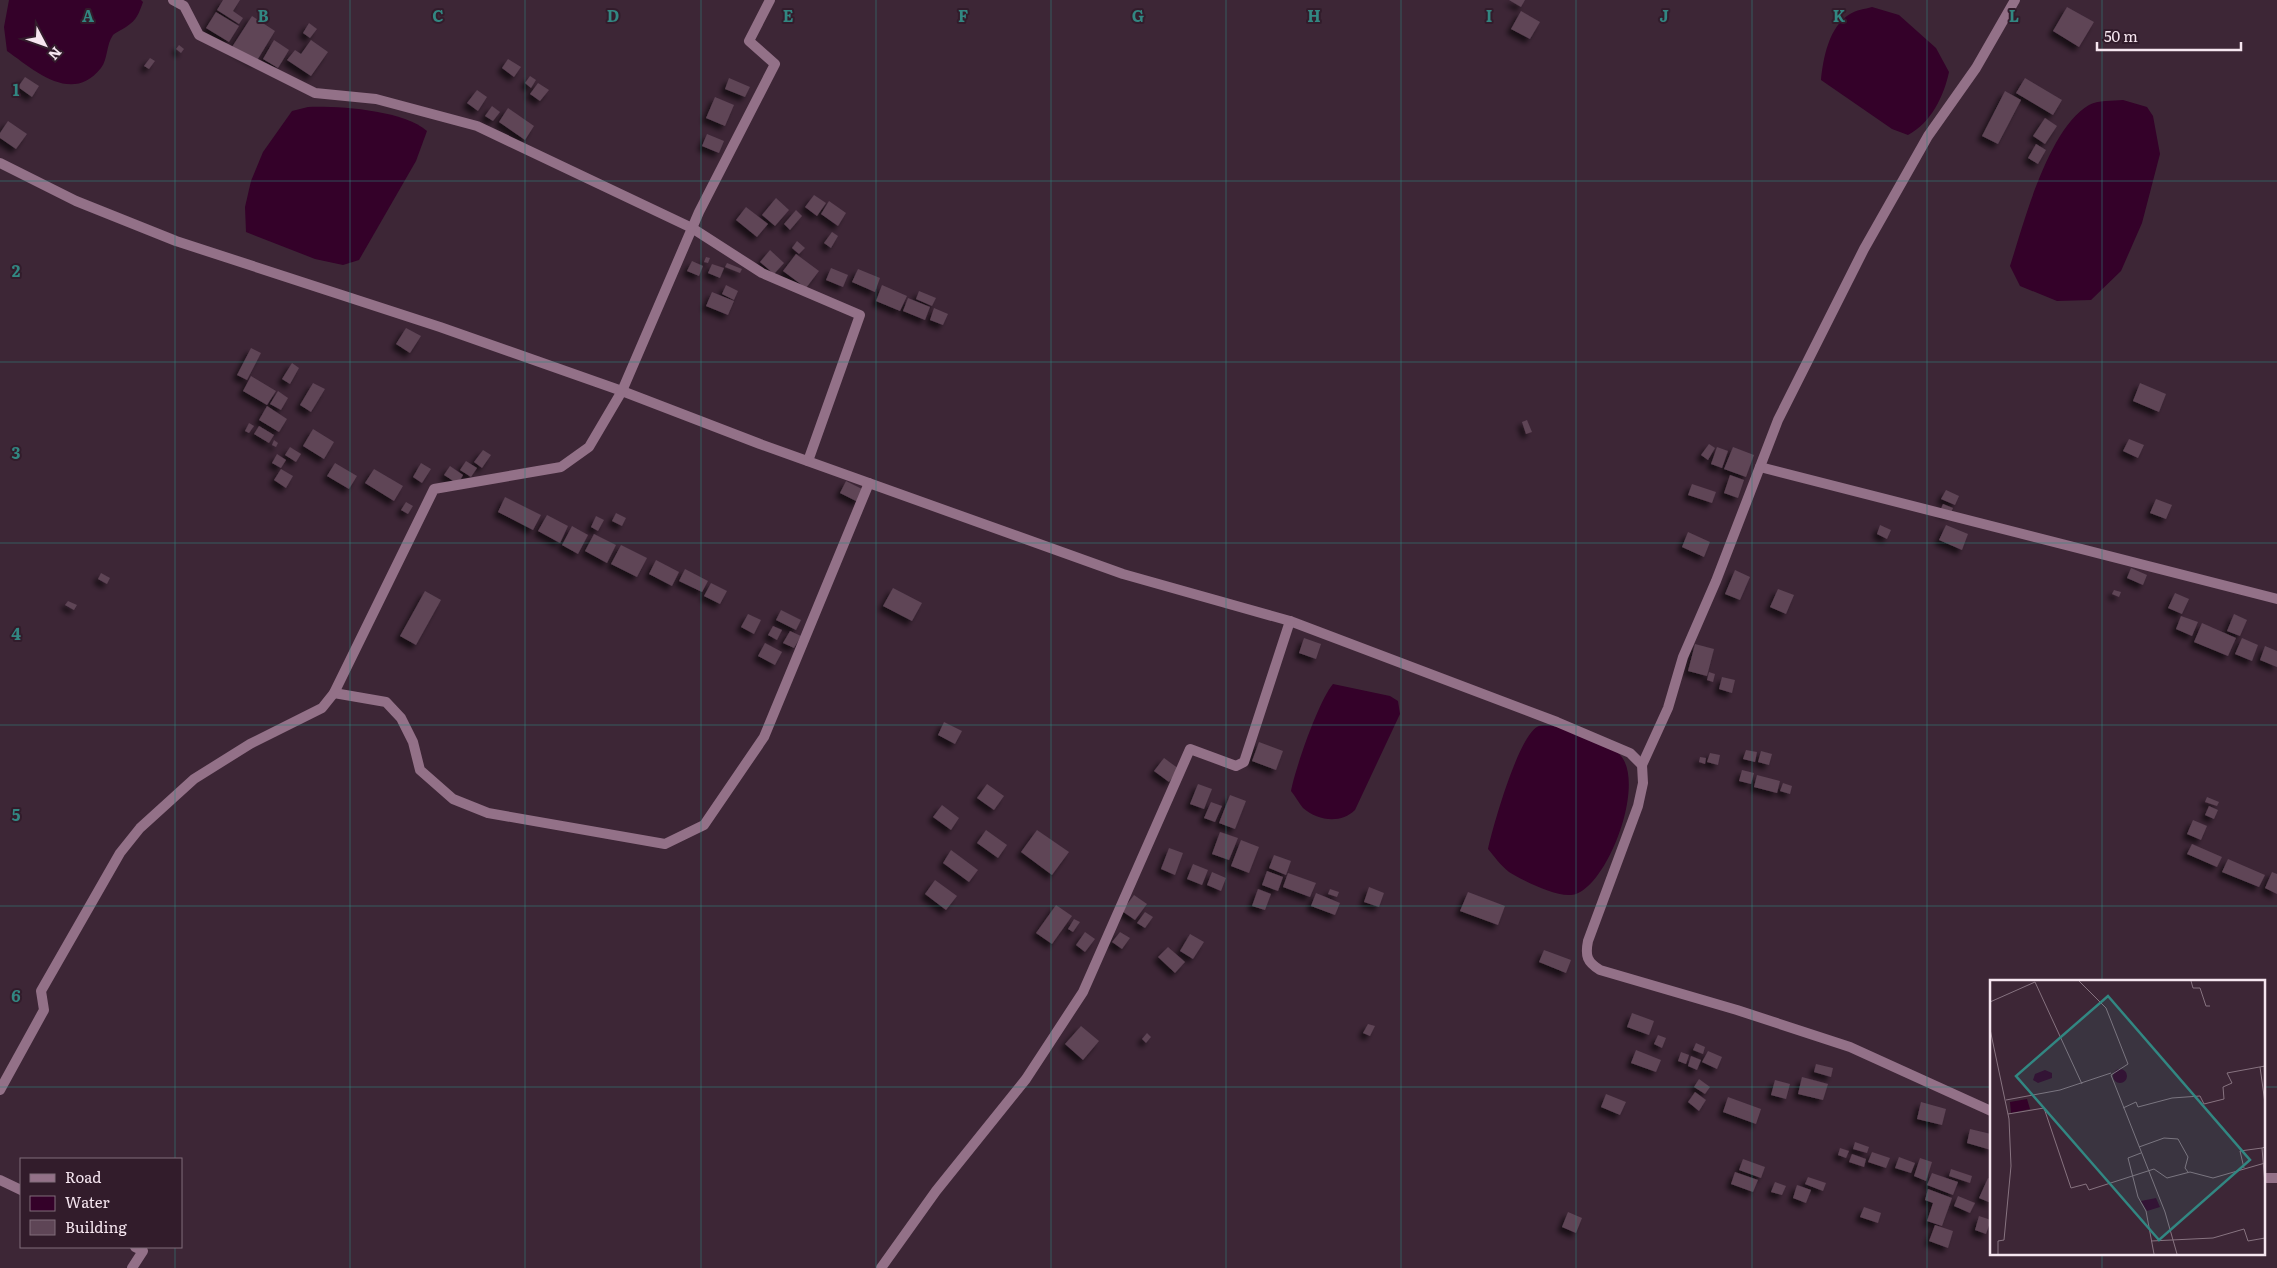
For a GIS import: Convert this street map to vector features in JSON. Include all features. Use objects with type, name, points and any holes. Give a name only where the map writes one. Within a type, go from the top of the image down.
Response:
[{"type":"street","points":[[173,0],[184,6],[200,35],[315,93],[376,99],[478,126],[692,228],[762,273],[860,315],[808,461]]},
{"type":"street","points":[[0,1090],[44,1010],[41,990],[120,853],[140,828],[194,779],[250,744],[322,708],[334,693],[434,489],[561,467],[589,447],[622,391],[692,228],[775,64],[749,41],[770,0]]},
{"type":"street","points":[[1990,1111],[1850,1048],[1737,1010],[1600,970],[1590,964],[1585,954],[1588,941],[1638,806],[1643,783],[1642,765],[1668,708],[1683,657],[1716,581],[1778,420],[1864,249],[1928,136],[1976,68],[2015,0]]},
{"type":"street","points":[[0,163],[76,201],[176,241],[440,327],[622,391],[808,461],[1123,574],[1290,621],[1557,722],[1630,752],[1642,765]]},
{"type":"street","points":[[1760,467],[2277,599]]},
{"type":"street","points":[[334,693],[386,702],[401,718],[413,742],[420,770],[453,799],[488,813],[665,844],[704,825],[764,737],[869,483]]},
{"type":"street","points":[[881,1268],[936,1191],[1026,1079],[1083,992],[1190,749],[1236,766],[1244,762],[1290,621]]},
{"type":"street","points":[[2264,1178],[2277,1178]]},
{"type":"street","points":[[0,1180],[20,1190]]},
{"type":"street","points":[[132,1268],[143,1251],[137,1248]]},
{"type":"water","points":[[9,0],[141,0],[143,2],[133,22],[113,35],[101,68],[90,79],[78,84],[66,84],[41,74],[7,51],[4,27]]},
{"type":"water","points":[[1872,7],[1899,15],[1936,48],[1949,72],[1944,90],[1930,116],[1908,135],[1892,129],[1821,80],[1828,44],[1837,26],[1852,13]]},
{"type":"water","points":[[2123,100],[2147,107],[2153,116],[2160,154],[2142,223],[2121,271],[2091,300],[2057,301],[2020,286],[2010,266],[2039,178],[2061,134],[2074,117],[2092,103]]},
{"type":"water","points":[[308,107],[337,107],[387,114],[402,118],[427,131],[416,161],[359,260],[343,265],[315,259],[246,232],[245,207],[251,181],[263,152],[292,111]]},
{"type":"water","points":[[1333,684],[1390,696],[1398,701],[1400,714],[1355,810],[1343,817],[1329,819],[1315,816],[1303,808],[1291,791],[1308,735],[1321,704]]},
{"type":"water","points":[[1556,725],[1600,742],[1616,751],[1621,756],[1627,770],[1629,788],[1620,831],[1611,853],[1588,886],[1576,894],[1569,895],[1551,892],[1509,872],[1488,849],[1507,784],[1522,747],[1537,727]]},
{"type":"building","points":[[223,0],[240,0],[233,11],[243,18],[239,24],[217,10]]},
{"type":"building","points":[[1509,0],[1525,0],[1521,7]]},
{"type":"building","points":[[2067,7],[2094,22],[2079,47],[2053,31]]},
{"type":"building","points":[[1521,11],[1540,22],[1530,39],[1511,29]]},
{"type":"building","points":[[216,12],[239,26],[229,42],[206,28]]},
{"type":"building","points":[[252,16],[275,31],[256,62],[232,47]]},
{"type":"building","points":[[309,23],[317,29],[310,38],[303,33]]},
{"type":"building","points":[[274,40],[289,50],[278,68],[263,59]]},
{"type":"building","points":[[311,40],[328,52],[311,76],[287,60],[295,50],[301,54]]},
{"type":"building","points":[[179,45],[184,49],[181,53],[176,49]]},
{"type":"building","points":[[150,58],[155,61],[149,69],[144,66]]},
{"type":"building","points":[[508,59],[521,67],[514,77],[502,68]]},
{"type":"building","points":[[530,76],[536,80],[531,88],[525,83]]},
{"type":"building","points":[[25,77],[39,86],[32,97],[18,87]]},
{"type":"building","points":[[729,78],[750,87],[745,97],[725,89]]},
{"type":"building","points":[[2025,78],[2062,100],[2053,115],[2016,93]]},
{"type":"building","points":[[538,83],[549,90],[540,101],[530,94]]},
{"type":"building","points":[[477,90],[487,97],[478,111],[467,103]]},
{"type":"building","points":[[2005,91],[2021,100],[1998,144],[1982,136]]},
{"type":"building","points":[[715,97],[734,105],[725,126],[706,118]]},
{"type":"building","points":[[492,106],[500,112],[493,121],[485,116]]},
{"type":"building","points":[[508,108],[534,126],[525,140],[499,122]]},
{"type":"building","points":[[2045,118],[2057,126],[2045,144],[2033,136]]},
{"type":"building","points":[[8,121],[27,134],[16,149],[0,138],[0,133]]},
{"type":"building","points":[[707,134],[724,141],[719,153],[702,146]]},
{"type":"building","points":[[2036,144],[2046,150],[2038,164],[2028,158]]},
{"type":"building","points":[[814,195],[826,203],[817,216],[805,207]]},
{"type":"building","points":[[776,198],[789,210],[775,226],[762,215]]},
{"type":"building","points":[[829,201],[846,213],[838,226],[821,214]]},
{"type":"building","points":[[746,207],[768,224],[757,237],[736,220]]},
{"type":"building","points":[[796,210],[802,216],[790,230],[784,224]]},
{"type":"building","points":[[832,232],[838,236],[831,248],[824,243]]},
{"type":"building","points":[[797,241],[805,248],[799,254],[792,248]]},
{"type":"building","points":[[770,250],[784,263],[774,274],[760,262]]},
{"type":"building","points":[[796,254],[819,271],[806,288],[783,271]]},
{"type":"building","points":[[706,257],[710,258],[708,263],[704,262]]},
{"type":"building","points":[[692,261],[703,266],[699,276],[687,271]]},
{"type":"building","points":[[727,263],[742,269],[740,273],[725,267]]},
{"type":"building","points":[[712,264],[724,268],[720,278],[708,273]]},
{"type":"building","points":[[831,268],[848,275],[843,287],[826,280]]},
{"type":"building","points":[[858,269],[880,278],[875,292],[852,282]]},
{"type":"building","points":[[726,285],[738,291],[734,300],[722,294]]},
{"type":"building","points":[[882,285],[907,296],[900,311],[876,301]]},
{"type":"building","points":[[919,291],[936,298],[932,306],[916,299]]},
{"type":"building","points":[[712,292],[734,301],[728,315],[706,306]]},
{"type":"building","points":[[908,298],[930,307],[925,320],[903,311]]},
{"type":"building","points":[[934,308],[948,314],[943,325],[930,320]]},
{"type":"building","points":[[406,328],[421,336],[410,353],[396,344]]},
{"type":"building","points":[[251,348],[261,353],[247,380],[237,375]]},
{"type":"building","points":[[292,363],[299,368],[290,384],[282,379]]},
{"type":"building","points":[[251,376],[276,391],[267,405],[243,391]]},
{"type":"building","points":[[313,383],[325,389],[311,412],[300,405]]},
{"type":"building","points":[[2140,383],[2166,394],[2159,412],[2133,401]]},
{"type":"building","points":[[278,391],[288,398],[281,410],[270,404]]},
{"type":"building","points":[[267,406],[287,419],[279,432],[259,420]]},
{"type":"building","points":[[1527,420],[1532,432],[1526,434],[1522,422]]},
{"type":"building","points":[[249,423],[254,426],[249,433],[245,431]]},
{"type":"building","points":[[259,426],[274,435],[269,443],[254,434]]},
{"type":"building","points":[[313,429],[334,442],[324,459],[303,446]]},
{"type":"building","points":[[2129,439],[2144,445],[2138,458],[2123,451]]},
{"type":"building","points":[[274,440],[278,443],[276,447],[272,445]]},
{"type":"building","points":[[1709,444],[1715,448],[1708,460],[1701,455]]},
{"type":"building","points":[[290,447],[301,454],[296,462],[285,455]]},
{"type":"building","points":[[1717,447],[1728,451],[1722,468],[1711,464]]},
{"type":"building","points":[[1733,447],[1754,455],[1746,477],[1724,469]]},
{"type":"building","points":[[483,450],[491,455],[482,468],[474,462]]},
{"type":"building","points":[[277,454],[286,460],[281,468],[272,463]]},
{"type":"building","points":[[466,461],[477,468],[471,477],[460,470]]},
{"type":"building","points":[[335,463],[357,476],[349,489],[327,476]]},
{"type":"building","points":[[421,463],[431,469],[422,483],[413,477]]},
{"type":"building","points":[[450,466],[463,475],[458,484],[444,475]]},
{"type":"building","points":[[281,469],[293,476],[286,488],[274,480]]},
{"type":"building","points":[[374,469],[403,486],[394,501],[365,483]]},
{"type":"building","points":[[1730,475],[1744,480],[1738,498],[1724,493]]},
{"type":"building","points":[[846,481],[864,490],[858,502],[840,493]]},
{"type":"building","points":[[1692,484],[1716,492],[1712,503],[1688,495]]},
{"type":"building","points":[[1946,490],[1959,496],[1955,505],[1941,499]]},
{"type":"building","points":[[505,497],[541,515],[533,530],[498,512]]},
{"type":"building","points":[[2156,499],[2172,505],[2166,519],[2150,513]]},
{"type":"building","points":[[406,502],[413,506],[408,514],[401,510]]},
{"type":"building","points":[[1943,504],[1953,508],[1950,515],[1940,511]]},
{"type":"building","points":[[616,513],[626,518],[622,526],[612,521]]},
{"type":"building","points":[[547,515],[568,526],[560,543],[538,531]]},
{"type":"building","points":[[596,516],[604,520],[598,531],[591,527]]},
{"type":"building","points":[[1880,525],[1891,530],[1887,539],[1877,534]]},
{"type":"building","points":[[1946,525],[1968,534],[1962,550],[1939,540]]},
{"type":"building","points":[[572,526],[588,535],[578,554],[562,545]]},
{"type":"building","points":[[1688,532],[1710,542],[1704,557],[1682,547]]},
{"type":"building","points":[[594,534],[616,545],[607,563],[585,551]]},
{"type":"building","points":[[621,545],[647,558],[637,577],[611,564]]},
{"type":"building","points":[[656,560],[679,572],[672,586],[649,574]]},
{"type":"building","points":[[2131,568],[2147,575],[2143,585],[2127,578]]},
{"type":"building","points":[[685,569],[708,581],[702,592],[679,581]]},
{"type":"building","points":[[1735,570],[1750,577],[1740,600],[1725,594]]},
{"type":"building","points":[[101,573],[110,578],[107,584],[98,579]]},
{"type":"building","points":[[711,583],[727,591],[720,604],[704,596]]},
{"type":"building","points":[[893,588],[922,603],[912,621],[883,606]]},
{"type":"building","points":[[1778,589],[1794,595],[1786,614],[1770,607]]},
{"type":"building","points":[[2114,590],[2121,592],[2119,597],[2112,594]]},
{"type":"building","points":[[425,591],[441,600],[416,645],[400,636]]},
{"type":"building","points":[[2175,593],[2189,599],[2182,614],[2168,608]]},
{"type":"building","points":[[68,601],[77,605],[74,610],[65,605]]},
{"type":"building","points":[[781,610],[801,620],[796,630],[776,620]]},
{"type":"building","points":[[748,614],[761,620],[754,634],[741,627]]},
{"type":"building","points":[[2234,614],[2247,620],[2240,636],[2227,631]]},
{"type":"building","points":[[2181,616],[2198,622],[2192,636],[2176,629]]},
{"type":"building","points":[[2202,623],[2236,638],[2228,656],[2194,642]]},
{"type":"building","points":[[773,626],[782,630],[777,640],[768,635]]},
{"type":"building","points":[[790,631],[801,636],[794,648],[783,643]]},
{"type":"building","points":[[1304,638],[1321,644],[1316,659],[1299,653]]},
{"type":"building","points":[[2242,638],[2258,645],[2252,661],[2235,654]]},
{"type":"building","points":[[765,643],[782,652],[775,665],[758,656]]},
{"type":"building","points":[[1695,644],[1714,649],[1707,676],[1688,671]]},
{"type":"building","points":[[2265,646],[2277,651],[2277,667],[2260,660]]},
{"type":"building","points":[[1709,672],[1715,674],[1713,682],[1707,680]]},
{"type":"building","points":[[1722,677],[1735,680],[1732,693],[1719,689]]},
{"type":"building","points":[[944,722],[962,731],[955,744],[938,735]]},
{"type":"building","points":[[1259,742],[1283,751],[1276,770],[1252,761]]},
{"type":"building","points":[[1746,750],[1757,752],[1755,762],[1743,759]]},
{"type":"building","points":[[1761,751],[1772,754],[1769,765],[1758,762]]},
{"type":"building","points":[[1710,753],[1720,755],[1718,765],[1707,762]]},
{"type":"building","points":[[1700,757],[1706,758],[1705,764],[1699,762]]},
{"type":"building","points":[[1164,758],[1179,769],[1169,782],[1154,771]]},
{"type":"building","points":[[1742,770],[1754,773],[1751,784],[1739,781]]},
{"type":"building","points":[[1757,775],[1780,781],[1777,793],[1754,787]]},
{"type":"building","points":[[1783,783],[1792,786],[1790,794],[1780,791]]},
{"type":"building","points":[[987,784],[1004,796],[994,810],[977,798]]},
{"type":"building","points":[[1198,784],[1212,789],[1204,809],[1190,804]]},
{"type":"building","points":[[1230,795],[1246,801],[1235,829],[1219,823]]},
{"type":"building","points":[[2207,797],[2219,802],[2217,806],[2205,802]]},
{"type":"building","points":[[1211,802],[1222,806],[1215,822],[1204,818]]},
{"type":"building","points":[[942,805],[959,818],[951,830],[933,817]]},
{"type":"building","points":[[2209,806],[2218,810],[2214,819],[2205,815]]},
{"type":"building","points":[[2193,820],[2207,826],[2201,840],[2187,834]]},
{"type":"building","points":[[986,830],[1007,845],[998,858],[977,843]]},
{"type":"building","points":[[1037,830],[1069,852],[1052,875],[1021,852]]},
{"type":"building","points":[[1220,832],[1238,838],[1229,860],[1212,854]]},
{"type":"building","points":[[1241,840],[1259,847],[1249,873],[1231,866]]},
{"type":"building","points":[[2192,844],[2222,857],[2217,867],[2187,854]]},
{"type":"building","points":[[1169,848],[1183,853],[1175,875],[1161,869]]},
{"type":"building","points":[[951,850],[978,870],[969,882],[943,863]]},
{"type":"building","points":[[1274,855],[1291,861],[1286,875],[1269,868]]},
{"type":"building","points":[[2228,859],[2265,875],[2259,887],[2222,872]]},
{"type":"building","points":[[1193,864],[1208,870],[1202,885],[1187,879]]},
{"type":"building","points":[[1267,871],[1283,877],[1278,891],[1262,885]]},
{"type":"building","points":[[1212,872],[1226,878],[1221,891],[1207,885]]},
{"type":"building","points":[[2272,872],[2277,874],[2277,894],[2265,888]]},
{"type":"building","points":[[1288,873],[1316,883],[1310,897],[1283,887]]},
{"type":"building","points":[[935,880],[957,896],[946,910],[925,894]]},
{"type":"building","points":[[1369,887],[1384,893],[1379,907],[1364,902]]},
{"type":"building","points":[[1258,889],[1271,894],[1265,910],[1252,906]]},
{"type":"building","points":[[1330,889],[1339,892],[1337,897],[1328,894]]},
{"type":"building","points":[[1468,892],[1505,906],[1498,925],[1460,911]]},
{"type":"building","points":[[1316,893],[1340,903],[1335,915],[1311,906]]},
{"type":"building","points":[[1134,895],[1147,904],[1135,920],[1122,911]]},
{"type":"building","points":[[1056,905],[1072,916],[1052,944],[1036,933]]},
{"type":"building","points":[[1145,912],[1153,917],[1145,928],[1137,923]]},
{"type":"building","points":[[1074,919],[1080,922],[1073,932],[1068,929]]},
{"type":"building","points":[[1085,932],[1095,939],[1085,952],[1076,945]]},
{"type":"building","points":[[1120,932],[1130,938],[1122,949],[1112,942]]},
{"type":"building","points":[[1190,934],[1204,942],[1193,959],[1180,951]]},
{"type":"building","points":[[1168,947],[1185,962],[1175,973],[1158,957]]},
{"type":"building","points":[[1544,950],[1571,960],[1566,973],[1539,962]]},
{"type":"building","points":[[1632,1013],[1654,1021],[1649,1035],[1627,1027]]},
{"type":"building","points":[[1368,1024],[1375,1026],[1370,1036],[1363,1033]]},
{"type":"building","points":[[1081,1026],[1099,1041],[1083,1060],[1065,1044]]},
{"type":"building","points":[[1147,1033],[1151,1037],[1146,1043],[1142,1039]]},
{"type":"building","points":[[1658,1035],[1666,1038],[1662,1048],[1654,1044]]},
{"type":"building","points":[[1696,1043],[1705,1047],[1703,1054],[1693,1050]]},
{"type":"building","points":[[1636,1050],[1661,1060],[1656,1072],[1631,1063]]},
{"type":"building","points":[[1708,1051],[1722,1057],[1717,1069],[1702,1062]]},
{"type":"building","points":[[1681,1052],[1689,1055],[1686,1064],[1678,1061]]},
{"type":"building","points":[[1691,1056],[1701,1060],[1697,1070],[1688,1066]]},
{"type":"building","points":[[1816,1064],[1833,1068],[1831,1077],[1814,1072]]},
{"type":"building","points":[[1802,1077],[1828,1084],[1823,1100],[1798,1094]]},
{"type":"building","points":[[1699,1079],[1710,1087],[1705,1094],[1694,1087]]},
{"type":"building","points":[[1775,1080],[1790,1084],[1786,1099],[1771,1095]]},
{"type":"building","points":[[1695,1092],[1706,1100],[1699,1111],[1688,1102]]},
{"type":"building","points":[[1606,1094],[1626,1102],[1620,1115],[1601,1107]]},
{"type":"building","points":[[1728,1097],[1761,1109],[1756,1124],[1723,1112]]},
{"type":"building","points":[[1921,1102],[1946,1109],[1942,1125],[1917,1119]]},
{"type":"building","points":[[1970,1129],[1990,1134],[1990,1150],[1967,1143]]},
{"type":"building","points":[[1855,1142],[1869,1147],[1867,1153],[1853,1149]]},
{"type":"building","points":[[1840,1148],[1849,1151],[1846,1158],[1838,1155]]},
{"type":"building","points":[[1872,1152],[1890,1158],[1886,1168],[1868,1162]]},
{"type":"building","points":[[1852,1154],[1866,1159],[1864,1167],[1849,1162]]},
{"type":"building","points":[[1899,1157],[1915,1163],[1911,1173],[1895,1168]]},
{"type":"building","points":[[1920,1158],[1932,1162],[1926,1181],[1914,1176]]},
{"type":"building","points":[[1743,1159],[1765,1167],[1761,1178],[1739,1170]]},
{"type":"building","points":[[1951,1169],[1972,1176],[1970,1183],[1949,1176]]},
{"type":"building","points":[[1735,1172],[1758,1180],[1753,1192],[1731,1184]]},
{"type":"building","points":[[1932,1173],[1958,1182],[1953,1195],[1927,1185]]},
{"type":"building","points":[[1808,1177],[1826,1183],[1823,1191],[1805,1184]]},
{"type":"building","points":[[1988,1178],[1990,1179],[1990,1203],[1979,1198]]},
{"type":"building","points":[[1775,1182],[1786,1186],[1782,1195],[1771,1192]]},
{"type":"building","points":[[1797,1185],[1811,1190],[1806,1203],[1793,1198]]},
{"type":"building","points":[[1928,1189],[1952,1198],[1942,1226],[1927,1221],[1933,1203],[1925,1200]]},
{"type":"building","points":[[1958,1196],[1975,1203],[1970,1213],[1954,1206]]},
{"type":"building","points":[[1864,1207],[1881,1213],[1878,1223],[1860,1217]]},
{"type":"building","points":[[1568,1212],[1582,1218],[1576,1233],[1562,1227]]},
{"type":"building","points":[[1979,1216],[1990,1220],[1986,1234],[1975,1230]]},
{"type":"building","points":[[1935,1225],[1953,1231],[1948,1248],[1929,1241]]}]
